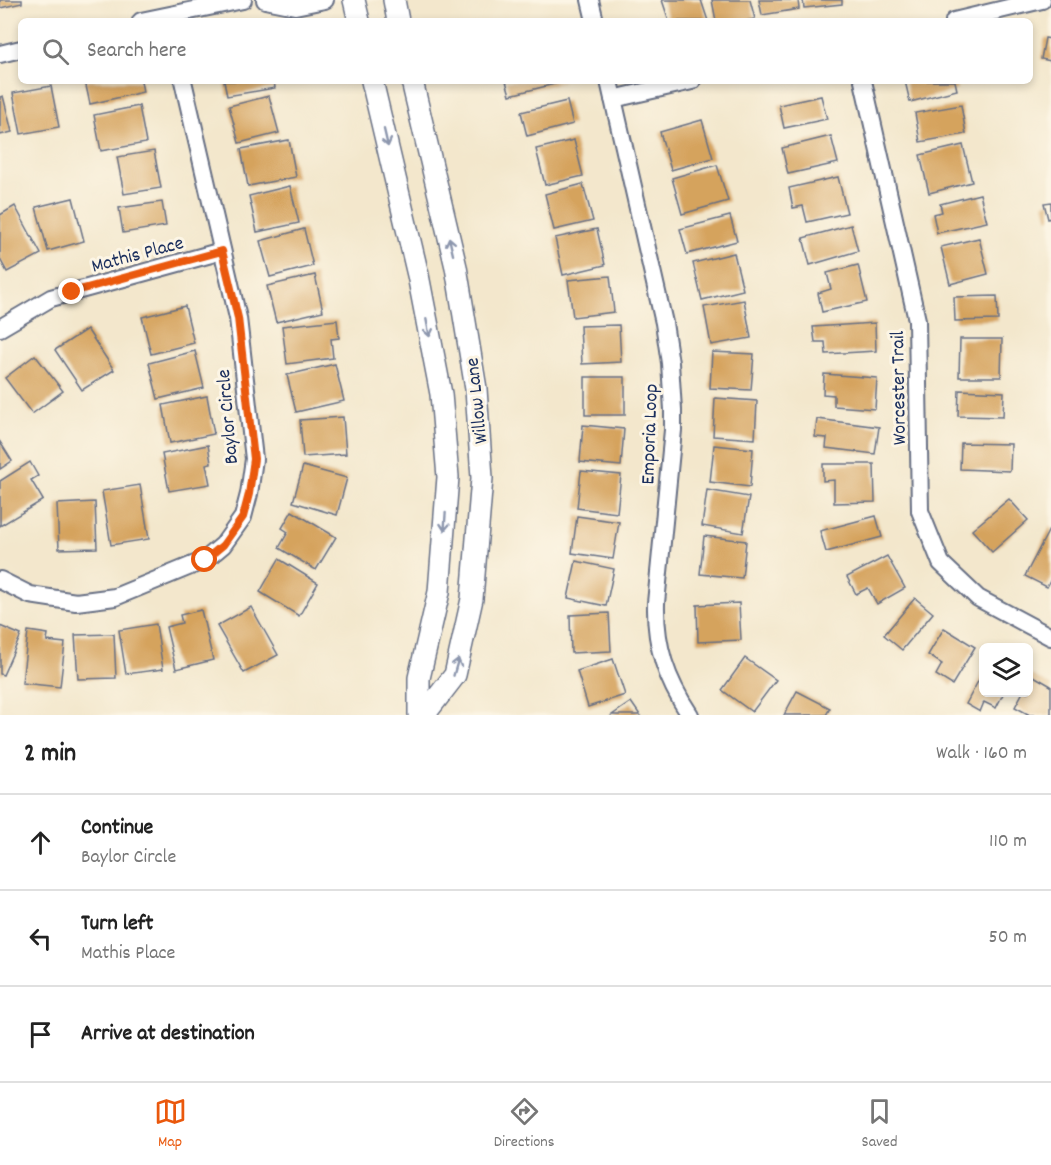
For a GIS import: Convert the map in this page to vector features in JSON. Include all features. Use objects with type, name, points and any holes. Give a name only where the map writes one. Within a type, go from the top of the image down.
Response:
[{"type":"street","points":[[150,18],[168,12],[243,0]]},
{"type":"street","points":[[265,0],[295,6],[325,0]]},
{"type":"street","points":[[354,0],[358,18]]},
{"type":"street","points":[[394,0],[397,18]]},
{"type":"street","points":[[590,0],[594,18]]},
{"type":"street","points":[[967,18],[1042,0]]},
{"type":"street","points":[[0,54],[18,50]]},
{"type":"street","name":"Baylor Circle","points":[[0,580],[30,595],[76,602],[115,597],[205,560],[223,545],[243,517],[254,459],[238,318],[184,84]]},
{"type":"street","name":"Willow Lane","points":[[373,84],[418,275],[441,394],[448,477],[439,592],[419,678],[418,715]]},
{"type":"street","name":"Willow Lane","points":[[413,84],[456,267],[476,389],[482,478],[472,599],[455,675],[424,715]]},
{"type":"street","name":"Emporia Loop","points":[[610,84],[664,323],[670,363],[673,430],[656,603],[657,629],[661,654],[669,679],[690,715]]},
{"type":"street","points":[[613,99],[679,84]]},
{"type":"street","name":"Worcester Trail","points":[[864,84],[917,320],[920,511],[941,563],[978,598],[1051,637]]},
{"type":"street","name":"Mathis Place","points":[[0,328],[51,298],[222,251]]},
{"type":"building","points":[[0,0],[22,0],[22,3],[0,8]]},
{"type":"building","points":[[662,0],[701,0],[707,18],[668,18]]},
{"type":"building","points":[[712,0],[750,0],[755,18],[715,18]]},
{"type":"building","points":[[759,0],[798,0],[799,9],[762,15]]},
{"type":"building","points":[[803,0],[842,0],[842,4],[804,8]]},
{"type":"building","points":[[1045,38],[1051,39],[1051,61],[1041,59]]},
{"type":"building","points":[[86,84],[142,84],[143,92],[90,104]]},
{"type":"building","points":[[225,84],[274,84],[275,88],[227,96]]},
{"type":"building","points":[[507,84],[555,84],[510,95]]},
{"type":"building","points":[[906,84],[956,84],[957,90],[910,102]]},
{"type":"building","points":[[51,86],[59,127],[21,134],[13,93]]},
{"type":"building","points":[[3,96],[12,132],[0,135],[0,97]]},
{"type":"building","points":[[269,96],[279,133],[239,143],[229,106]]},
{"type":"building","points":[[821,96],[827,119],[784,128],[779,105]]},
{"type":"building","points":[[567,101],[573,124],[527,136],[521,112]]},
{"type":"building","points":[[961,105],[966,134],[920,142],[915,113]]},
{"type":"building","points":[[139,106],[146,143],[101,151],[94,115]]},
{"type":"building","points":[[702,120],[713,158],[671,170],[660,132]]},
{"type":"building","points":[[831,136],[838,163],[788,174],[782,148]]},
{"type":"building","points":[[289,140],[296,177],[248,186],[241,149]]},
{"type":"building","points":[[574,140],[583,176],[545,185],[536,149]]},
{"type":"building","points":[[963,145],[972,182],[929,193],[920,155]]},
{"type":"building","points":[[154,151],[161,188],[124,194],[117,157]]},
{"type":"building","points":[[717,165],[728,201],[682,214],[672,178]]},
{"type":"building","points":[[838,177],[847,213],[807,222],[803,206],[793,208],[789,188]]},
{"type":"building","points":[[583,184],[593,221],[554,230],[545,194]]},
{"type":"building","points":[[290,186],[299,223],[257,232],[249,196]]},
{"type":"building","points":[[980,194],[987,222],[937,233],[933,214],[942,212],[940,204]]},
{"type":"building","points":[[73,198],[84,241],[48,251],[36,207]]},
{"type":"building","points":[[162,202],[166,226],[123,233],[119,208]]},
{"type":"building","points":[[1051,202],[1051,218],[1048,219],[1044,203]]},
{"type":"building","points":[[15,206],[41,254],[7,272],[0,259],[0,215]]},
{"type":"building","points":[[730,216],[737,241],[687,254],[680,229]]},
{"type":"building","points":[[851,225],[858,251],[810,265],[803,238]]},
{"type":"building","points":[[304,229],[313,266],[270,277],[260,241]]},
{"type":"building","points":[[597,229],[605,265],[563,275],[555,238]]},
{"type":"building","points":[[979,238],[988,274],[950,284],[941,247]]},
{"type":"building","points":[[734,253],[743,290],[702,300],[693,263]]},
{"type":"building","points":[[858,265],[867,302],[822,312],[818,293],[831,289],[827,273]]},
{"type":"building","points":[[315,275],[323,311],[276,322],[267,286]]},
{"type":"building","points":[[610,276],[614,312],[573,317],[568,280]]},
{"type":"building","points":[[997,296],[998,320],[955,321],[954,297]]},
{"type":"building","points":[[744,300],[751,338],[711,345],[704,307]]},
{"type":"building","points":[[185,306],[194,343],[151,354],[142,317]]},
{"type":"building","points":[[337,320],[339,338],[331,339],[333,358],[287,364],[282,326]]},
{"type":"building","points":[[875,323],[876,351],[826,354],[825,342],[815,342],[813,327]]},
{"type":"building","points":[[619,325],[621,362],[582,364],[580,326]]},
{"type":"building","points":[[87,329],[114,370],[82,390],[55,350]]},
{"type":"building","points":[[960,339],[1002,339],[1001,377],[959,377]]},
{"type":"building","points":[[195,351],[204,388],[158,399],[149,363]]},
{"type":"building","points":[[712,352],[754,354],[751,390],[710,388]]},
{"type":"building","points":[[35,355],[63,391],[32,414],[5,378]]},
{"type":"building","points":[[335,364],[344,401],[296,412],[287,375]]},
{"type":"building","points":[[824,374],[877,378],[875,409],[834,406],[834,395],[823,394]]},
{"type":"building","points":[[585,377],[625,377],[625,415],[585,415]]},
{"type":"building","points":[[959,390],[1004,392],[1003,417],[958,416]]},
{"type":"building","points":[[207,396],[214,434],[170,443],[163,405]]},
{"type":"building","points":[[715,398],[757,401],[755,439],[713,436]]},
{"type":"building","points":[[343,417],[346,454],[303,457],[300,420]]},
{"type":"building","points":[[817,419],[879,427],[875,454],[826,448],[827,438],[815,437]]},
{"type":"building","points":[[583,425],[624,429],[621,466],[580,462]]},
{"type":"building","points":[[0,442],[12,461],[0,469]]},
{"type":"building","points":[[961,443],[1011,444],[1010,471],[960,469]]},
{"type":"building","points":[[208,445],[211,463],[206,464],[210,484],[169,491],[162,454]]},
{"type":"building","points":[[714,445],[753,449],[750,487],[710,482]]},
{"type":"building","points":[[30,462],[38,476],[31,480],[43,500],[0,526],[0,481]]},
{"type":"building","points":[[823,464],[874,464],[875,502],[834,503],[834,480],[823,481]]},
{"type":"building","points":[[303,466],[347,478],[337,515],[293,502]]},
{"type":"building","points":[[581,471],[621,475],[617,513],[577,508]]},
{"type":"building","points":[[140,485],[149,539],[111,545],[102,491]]},
{"type":"building","points":[[707,490],[749,497],[743,533],[702,526]]},
{"type":"building","points":[[1009,499],[1028,520],[992,552],[972,530]]},
{"type":"building","points":[[95,502],[97,548],[59,549],[57,504]]},
{"type":"building","points":[[292,511],[336,537],[316,570],[279,548],[288,532],[282,528]]},
{"type":"building","points":[[577,516],[619,522],[613,559],[572,553]]},
{"type":"building","points":[[876,516],[882,537],[826,552],[820,531]]},
{"type":"building","points":[[1051,526],[1051,579],[1047,587],[1025,576]]},
{"type":"building","points":[[704,536],[746,541],[742,578],[700,574]]},
{"type":"building","points":[[887,556],[905,588],[877,604],[868,588],[856,594],[847,577]]},
{"type":"building","points":[[279,559],[318,583],[299,616],[260,592]]},
{"type":"building","points":[[576,561],[614,569],[606,606],[568,598]]},
{"type":"building","points":[[915,598],[933,613],[902,650],[884,635]]},
{"type":"building","points":[[739,603],[741,640],[698,642],[697,605]]},
{"type":"building","points":[[251,607],[278,655],[244,673],[217,626]]},
{"type":"building","points":[[201,610],[213,660],[176,669],[166,627],[182,623],[180,615]]},
{"type":"building","points":[[609,613],[611,651],[571,653],[570,615]]},
{"type":"building","points":[[156,624],[163,669],[126,674],[119,630]]},
{"type":"building","points":[[0,626],[21,635],[3,675],[0,674]]},
{"type":"building","points":[[944,628],[975,647],[952,685],[936,675],[942,664],[928,655]]},
{"type":"building","points":[[28,631],[48,634],[47,641],[65,643],[60,687],[22,683]]},
{"type":"building","points":[[114,634],[116,678],[78,679],[75,635]]},
{"type":"building","points":[[745,658],[776,680],[752,712],[722,690]]},
{"type":"building","points":[[613,659],[625,695],[588,707],[577,671]]},
{"type":"building","points":[[1033,676],[1051,686],[1051,715],[1027,715],[1015,707],[1020,697],[1033,697]]},
{"type":"building","points":[[979,679],[979,697],[1002,697],[996,708],[984,702],[980,712],[966,704]]},
{"type":"building","points":[[797,691],[830,708],[826,715],[784,715]]},
{"type":"building","points":[[631,702],[640,715],[612,715]]},
{"type":"route","points":[[72,292],[222,251],[238,318],[254,459],[243,517],[223,545],[205,560]]}]
